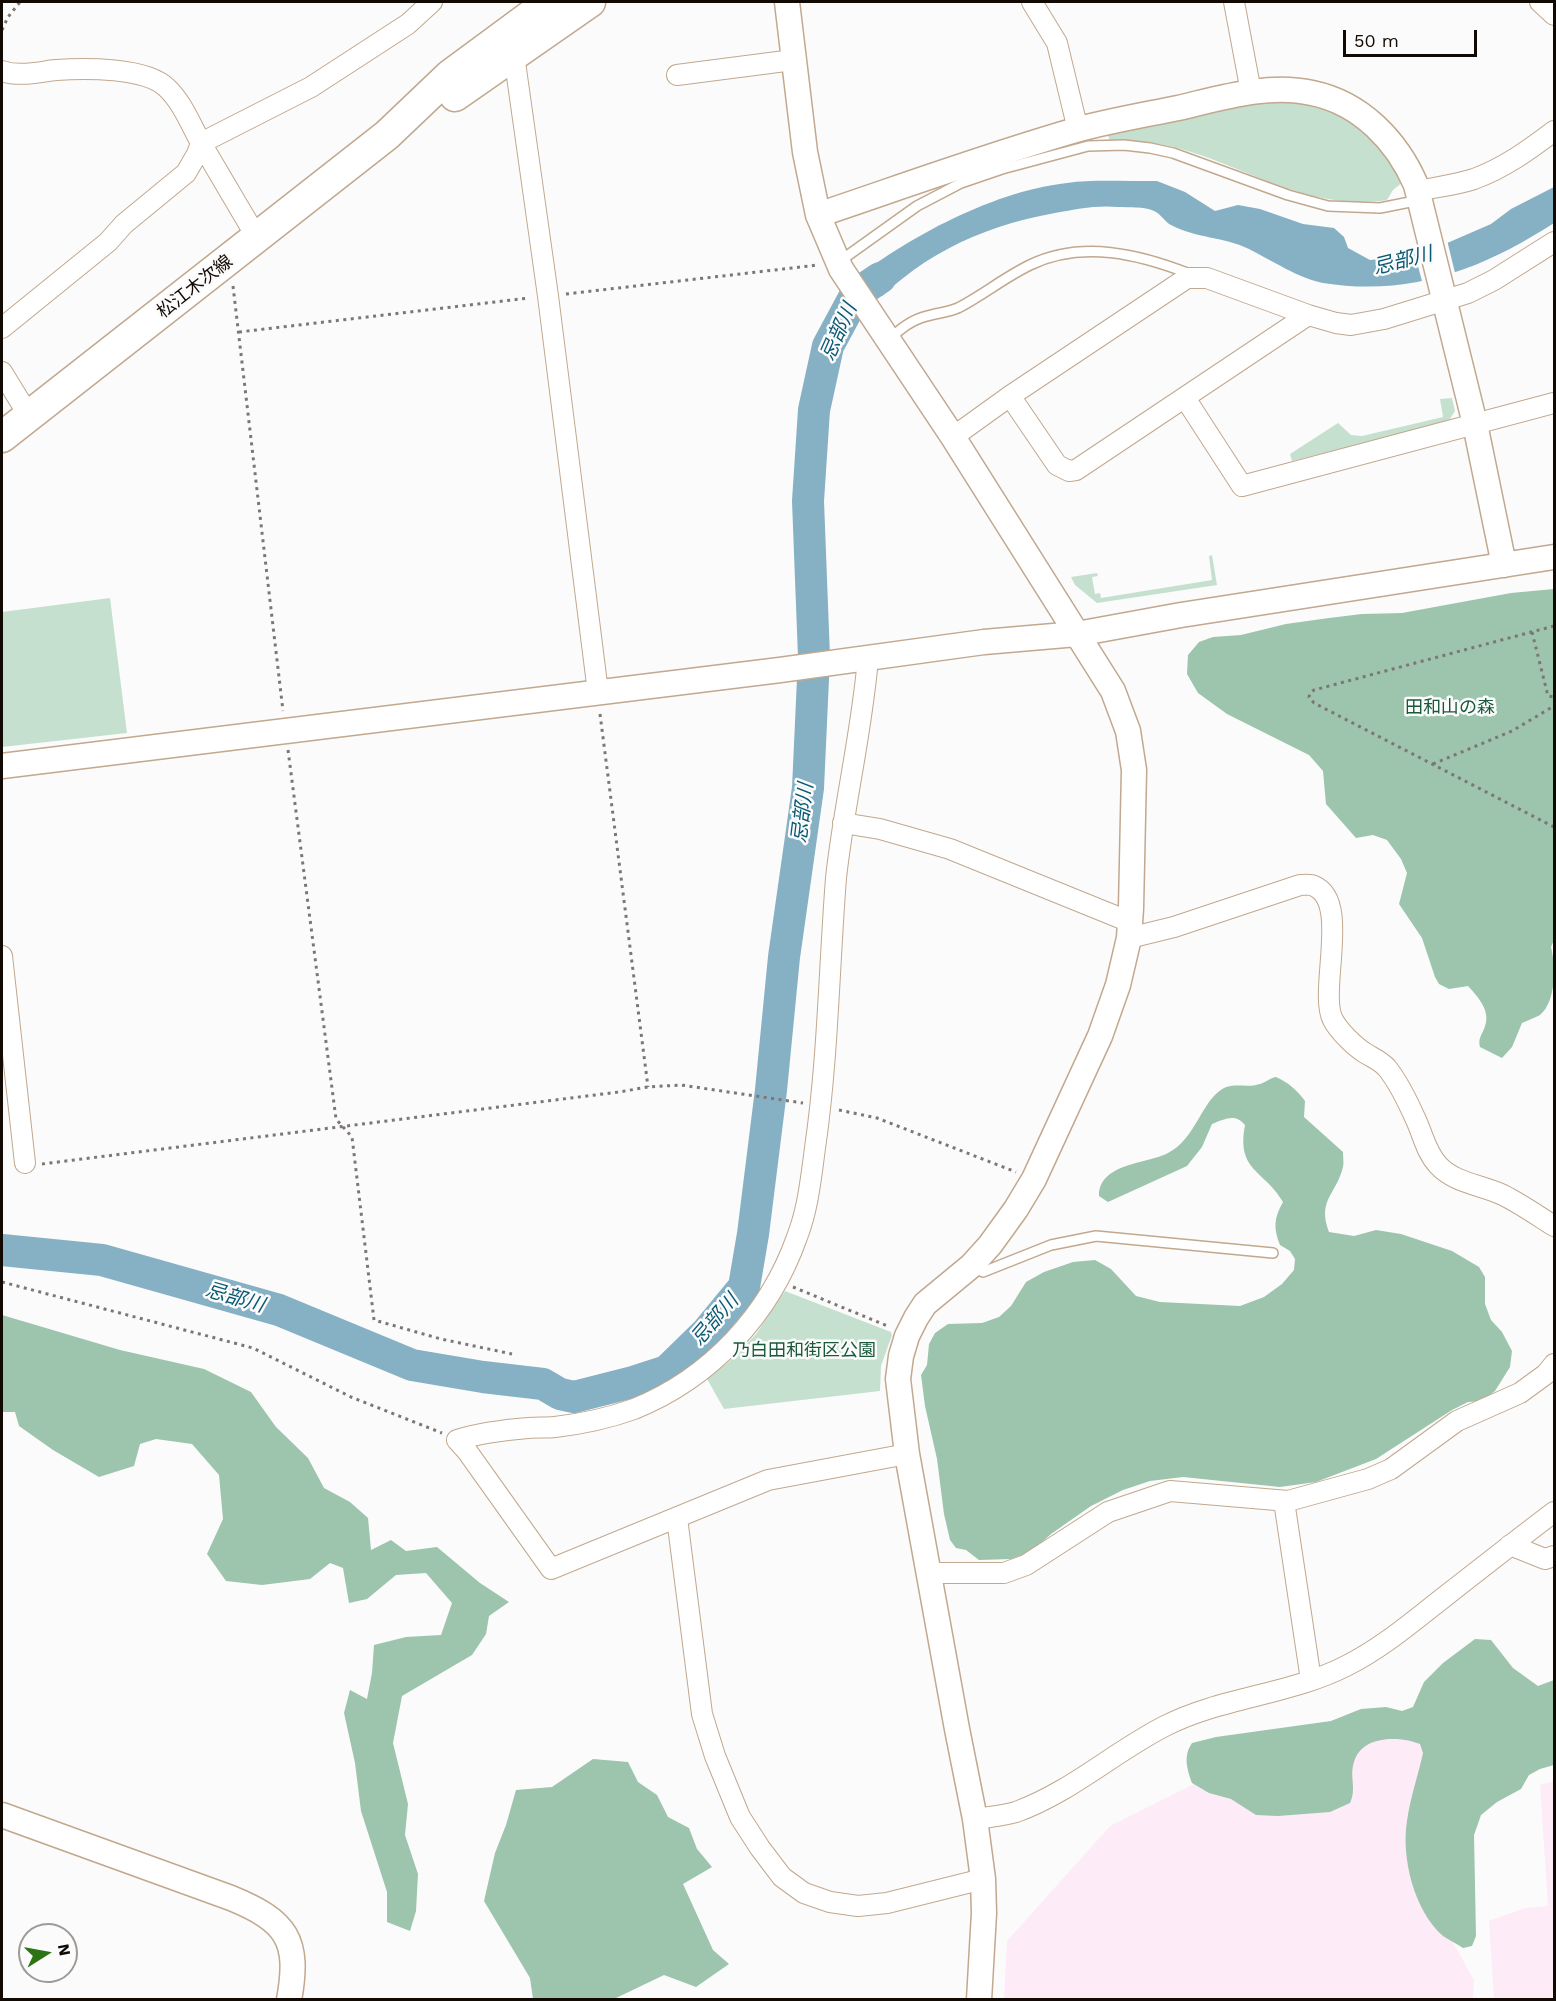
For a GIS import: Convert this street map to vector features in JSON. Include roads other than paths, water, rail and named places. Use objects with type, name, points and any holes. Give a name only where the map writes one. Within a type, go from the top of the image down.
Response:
[{"type":"main road","name":"松江木次線","points":[[2,437],[387,135],[450,75],[549,2]]},
{"type":"main road","name":"松江木次線","points":[[387,135],[438,108],[590,2]]},
{"type":"street","points":[[2,328],[108,242],[124,225],[180,178],[201,143],[311,87],[408,24],[432,2]]},
{"type":"street","points":[[787,2],[805,152],[818,214],[840,266],[953,437],[1113,691],[1128,731],[1134,770],[1129,930],[1118,985],[1100,1036],[1034,1179],[1016,1209],[971,1266],[926,1304],[907,1336],[900,1356],[899,1403],[907,1454],[975,1819],[983,1879],[984,1944],[979,2000]]},
{"type":"street","points":[[1032,2],[1057,43],[1078,130]]},
{"type":"street","points":[[1234,2],[1251,92]]},
{"type":"street","points":[[1540,2],[1554,15]]},
{"type":"street","points":[[514,55],[547,284],[598,692]]},
{"type":"street","points":[[677,75],[794,60]]},
{"type":"street","points":[[2,71],[15,75],[66,69],[121,71],[151,78],[167,87],[177,100],[257,238]]},
{"type":"street","points":[[818,214],[1078,130],[1251,92],[1286,89],[1336,100],[1377,127],[1393,145],[1408,166],[1420,197],[1442,296],[1475,424],[1503,565]]},
{"type":"street","points":[[1420,197],[1495,170],[1515,159],[1554,130]]},
{"type":"street","points":[[953,437],[1010,396],[1187,278],[1196,276],[1207,278],[1308,315],[1351,325],[1384,320],[1442,296],[1468,293],[1494,280],[1554,242]]},
{"type":"street","points":[[1010,396],[1057,465],[1069,471],[1076,470],[1308,315]]},
{"type":"street","points":[[2,372],[29,416]]},
{"type":"street","points":[[1185,398],[1242,486],[1554,403]]},
{"type":"street","points":[[2,766],[780,670],[984,642],[1077,634],[1181,615],[1554,557]]},
{"type":"street","points":[[865,658],[865,690],[836,878],[820,1106],[804,1214],[797,1238],[777,1281],[761,1309],[721,1354],[692,1377],[666,1393],[633,1409],[601,1419],[554,1427],[480,1433],[457,1440],[551,1569],[779,1477],[907,1454]]},
{"type":"street","points":[[843,822],[880,829],[950,849],[1129,930],[1174,927],[1300,885],[1313,885],[1328,899],[1330,909],[1333,945],[1329,1006],[1332,1018],[1338,1027],[1362,1051],[1383,1063],[1392,1074],[1437,1165],[1448,1174],[1507,1197],[1554,1226]]},
{"type":"street","points":[[2,956],[25,1163]]},
{"type":"street","points":[[928,1573],[1004,1573],[1026,1565],[1107,1512],[1170,1491],[1284,1501],[1368,1479],[1391,1469],[1457,1421],[1520,1393],[1546,1374],[1554,1364]]},
{"type":"street","points":[[1284,1501],[1311,1680]]},
{"type":"street","points":[[975,1819],[1013,1813],[1041,1802],[1166,1725],[1200,1712],[1311,1680],[1345,1666],[1385,1643],[1554,1512]]},
{"type":"street","points":[[677,1518],[702,1714],[715,1756],[740,1817],[782,1877],[804,1893],[830,1902],[858,1906],[888,1903],[983,1879]]},
{"type":"street","points":[[1510,1545],[1545,1558],[1554,1556]]},
{"type":"street","points":[[2,1815],[238,1901],[262,1913],[283,1930],[292,1951],[293,1978],[289,2000]]},
{"type":"lane","points":[[840,266],[917,206],[961,183],[1002,169],[1088,146],[1124,146],[1162,151],[1198,161],[1288,195],[1328,206],[1380,208],[1420,197]]},
{"type":"lane","points":[[886,337],[906,324],[925,316],[956,309],[1029,266],[1083,250],[1126,254],[1196,276]]},
{"type":"lane","points":[[971,1266],[983,1272],[1051,1245],[1096,1236],[1273,1253]]},
{"type":"water","points":[[1157,181],[1185,192],[1215,211],[1238,205],[1260,209],[1303,224],[1334,228],[1344,237],[1348,248],[1370,260],[1407,256],[1438,247],[1491,224],[1511,209],[1554,187],[1554,223],[1500,254],[1444,276],[1386,286],[1355,286],[1323,283],[1305,278],[1240,245],[1180,229],[1169,224],[1150,209],[1094,207],[1026,219],[972,237],[925,262],[903,278],[860,318],[840,290],[917,237],[976,208],[1007,197],[1037,188],[1067,183]]},
{"type":"waterway","name":"忌部川","points":[[2,1250],[102,1260],[279,1310],[412,1365],[543,1384],[560,1394],[574,1397],[667,1371],[707,1332],[744,1287],[771,1090],[784,957],[808,788],[814,657],[808,501],[814,410],[828,346],[856,294],[880,278]]},
{"type":"park label","name":"田和山の森","points":[[1450,708]]},
{"type":"park label","name":"乃白田和街区公園","points":[[804,1351]]}]
